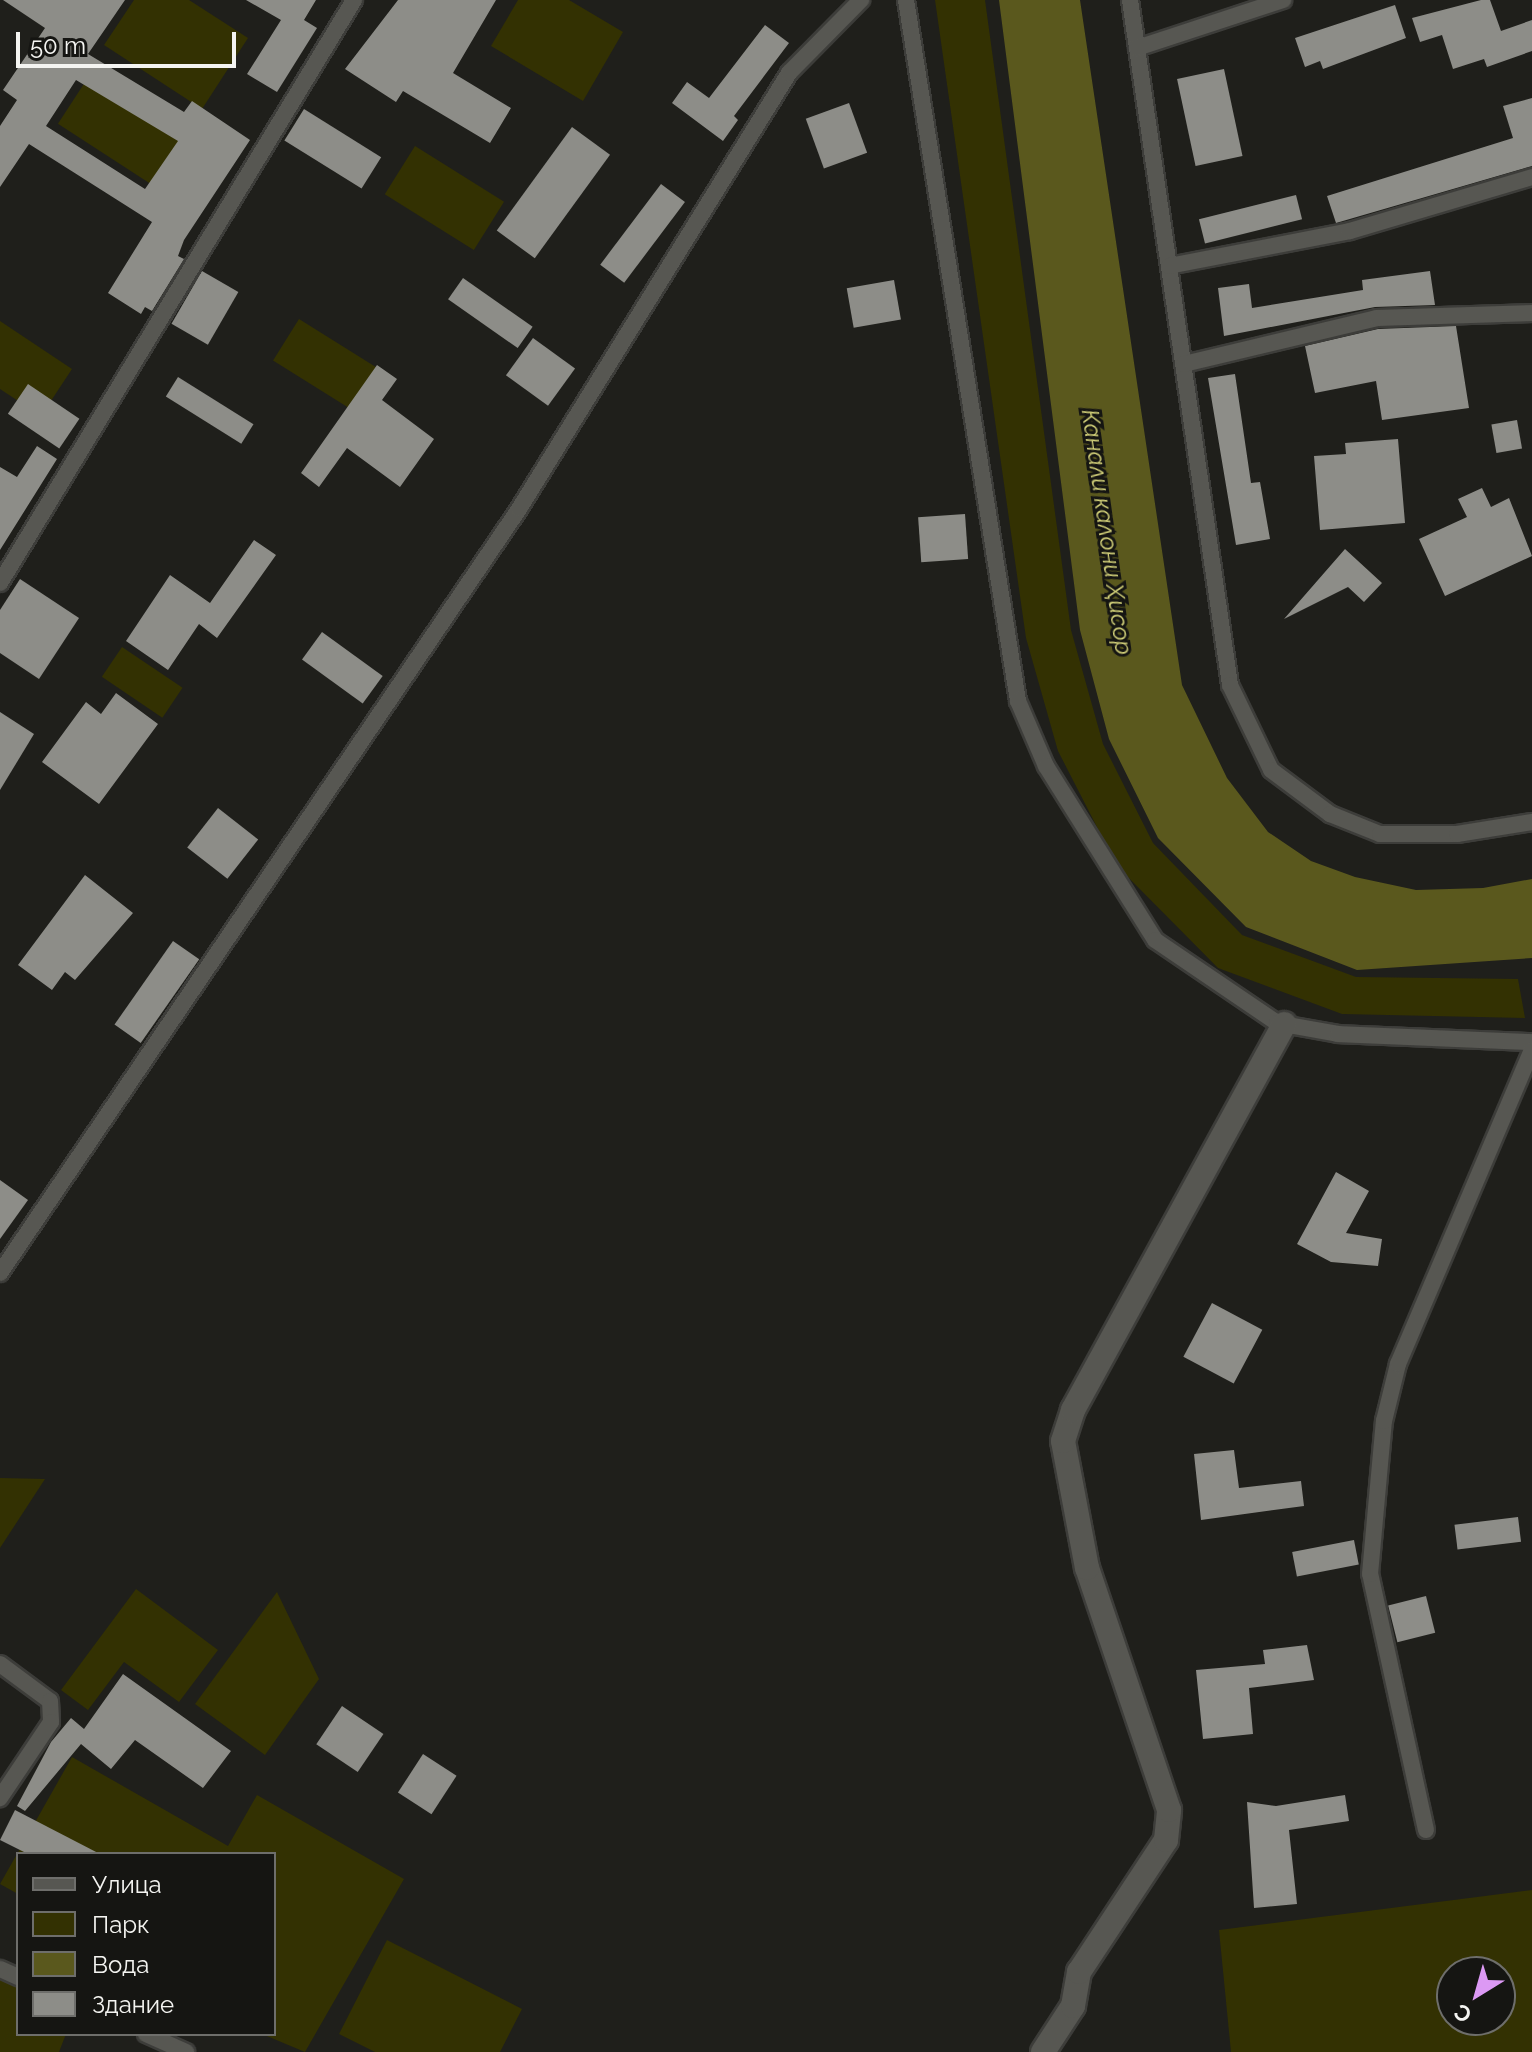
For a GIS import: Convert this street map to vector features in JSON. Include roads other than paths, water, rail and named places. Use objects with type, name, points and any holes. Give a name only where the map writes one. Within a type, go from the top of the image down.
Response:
[{"type":"street","points":[[1043,2052],[1073,2006],[1079,1972],[1166,1840],[1169,1810],[1087,1568],[1063,1441],[1073,1410],[1284,1024]]},
{"type":"lane","points":[[0,583],[354,0]]},
{"type":"lane","points":[[0,1273],[567,436],[789,73],[861,0]]},
{"type":"lane","points":[[906,0],[1018,701],[1046,766],[1155,940],[1202,976],[1284,1024],[1338,1034],[1532,1042]]},
{"type":"lane","points":[[1130,0],[1230,685],[1271,770],[1330,814],[1380,834],[1457,834],[1532,822]]},
{"type":"lane","points":[[1137,48],[1283,0]]},
{"type":"lane","points":[[1169,266],[1350,231],[1532,177]]},
{"type":"lane","points":[[1184,364],[1377,318],[1532,313]]},
{"type":"lane","points":[[1426,1830],[1370,1574],[1384,1421],[1398,1364],[1532,1050]]},
{"type":"lane","points":[[0,1664],[50,1701],[51,1722],[0,1798]]},
{"type":"lane","points":[[150,2036],[186,2052]]},
{"type":"water","name":"Канали калони Ҳисор","points":[[999,0],[1080,0],[1182,685],[1227,778],[1268,832],[1311,861],[1355,877],[1416,890],[1483,888],[1532,879],[1532,958],[1357,970],[1246,927],[1158,838],[1109,739],[1080,630]]}]
